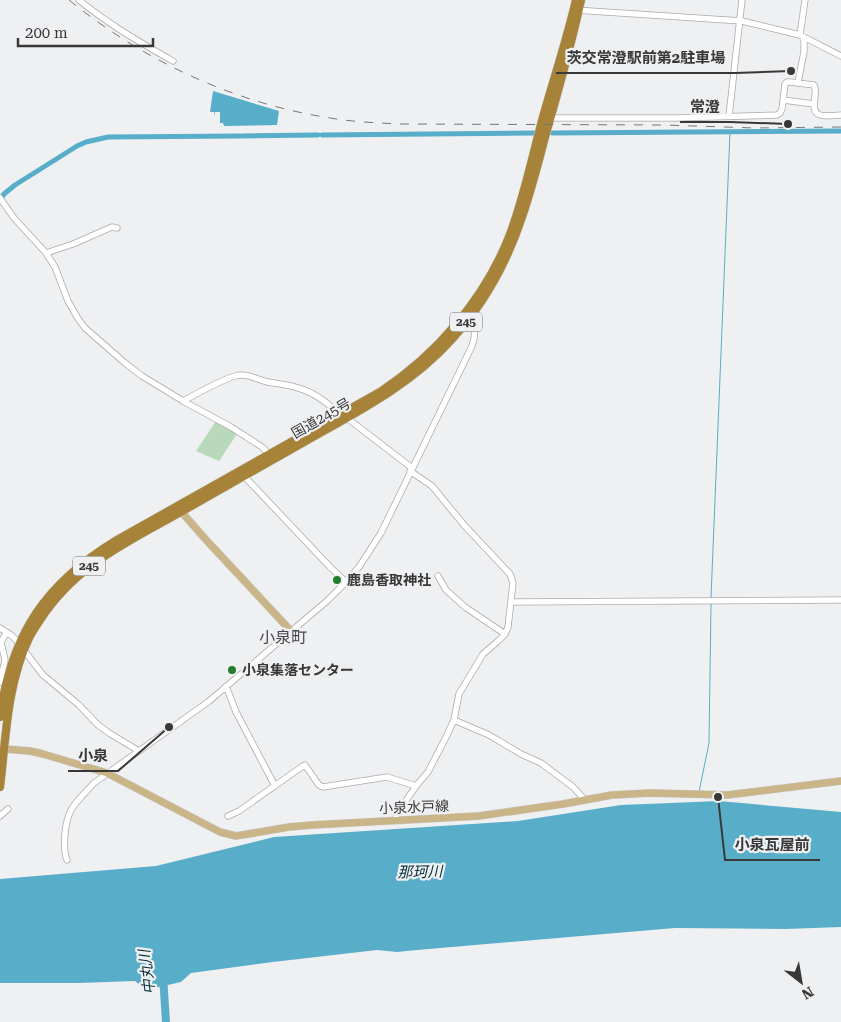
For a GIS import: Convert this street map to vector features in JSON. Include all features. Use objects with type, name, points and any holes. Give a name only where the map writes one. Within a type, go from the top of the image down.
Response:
[{"type":"highway","name":"国道245号","points":[[576,0],[576,10]]},
{"type":"highway","name":"国道245号","points":[[178,509],[344,416],[380,392],[402,376],[466,317],[509,237],[547,118],[576,10],[581,0]]},
{"type":"highway","name":"国道245号","points":[[0,717],[9,673],[38,610],[69,574],[100,550],[244,476],[272,457]]},
{"type":"highway","name":"国道245号","points":[[0,787],[11,694],[21,646]]},
{"type":"main road","points":[[178,509],[291,631]]},
{"type":"main road","name":"小泉水戸線","points":[[4,750],[43,754],[107,773],[232,836],[312,825],[479,816],[585,800],[612,794],[735,794],[841,781]]},
{"type":"street","points":[[79,0],[111,24],[173,61]]},
{"type":"street","points":[[729,116],[742,21],[742,0]]},
{"type":"street","points":[[798,82],[804,52],[802,37],[805,0]]},
{"type":"street","points":[[576,10],[742,21],[802,37],[841,56]]},
{"type":"street","points":[[547,118],[676,118],[777,115],[782,109],[785,84],[787,82],[814,85],[816,89],[814,104],[818,114],[841,115]]},
{"type":"street","points":[[783,100],[814,104]]},
{"type":"street","points":[[0,209],[2,201]]},
{"type":"street","points":[[2,201],[14,218],[46,253],[55,267],[68,301],[85,328],[142,376],[183,402],[231,427],[262,447],[272,457]]},
{"type":"street","points":[[46,253],[112,228],[117,228]]},
{"type":"street","points":[[67,860],[64,842],[70,813],[94,783],[191,714],[226,686],[327,601],[359,567],[381,533],[472,346],[475,334],[466,317]]},
{"type":"street","points":[[183,402],[225,379],[236,376],[248,375],[266,382],[298,387],[308,391],[344,416],[432,486],[452,512],[510,574],[513,582],[512,602],[505,634],[484,654],[459,694],[454,720],[446,737],[428,772],[416,786],[395,820]]},
{"type":"street","points":[[244,476],[346,582]]},
{"type":"street","points":[[438,576],[446,590],[457,600],[505,634]]},
{"type":"street","points":[[512,602],[841,600]]},
{"type":"street","points":[[0,628],[11,635],[43,675],[79,705],[98,724],[139,751]]},
{"type":"street","points":[[0,682],[5,660],[1,642],[7,632]]},
{"type":"street","points":[[226,686],[236,712],[275,786]]},
{"type":"street","points":[[454,720],[489,735],[521,754],[541,763],[573,787],[585,800]]},
{"type":"street","points":[[228,816],[239,811],[303,766],[305,766],[319,785],[323,787],[387,777],[416,786]]},
{"type":"street","points":[[0,816],[8,809]]},
{"type":"green space","points":[[216,421],[237,434],[219,461],[196,451]]},
{"type":"water","points":[[213,91],[279,111],[277,125],[224,126],[223,123],[220,123],[220,112],[215,112],[214,116],[214,112],[210,112]]},
{"type":"water","name":"那珂川","points":[[719,801],[841,812],[841,927],[786,929],[675,928],[397,952],[377,950],[191,973],[181,982],[146,990],[135,981],[0,983],[0,879],[156,866],[274,837],[518,821],[621,805]]},
{"type":"waterway","points":[[552,133],[841,131]]},
{"type":"waterway","points":[[711,598],[730,132]]},
{"type":"waterway","points":[[322,135],[534,133]]},
{"type":"waterway","points":[[242,136],[318,135]]},
{"type":"waterway","points":[[0,200],[15,185],[86,142],[108,137],[240,136]]},
{"type":"waterway","points":[[699,792],[709,743],[711,604]]},
{"type":"waterway","name":"中丸川","points":[[163,975],[166,1022]]},
{"type":"railway","points":[[69,0],[128,42],[192,76],[259,102],[330,118],[402,124],[664,125],[755,128],[841,127]]},
{"type":"place","name":"茨交常澄駅前第2駐車場","points":[[791,71]]},
{"type":"place","name":"常澄","points":[[788,124]]},
{"type":"place","name":"鹿島香取神社","points":[[337,580]]},
{"type":"place","name":"小泉集落センター","points":[[232,670]]},
{"type":"place","name":"小泉","points":[[169,727]]},
{"type":"place","name":"小泉瓦屋前","points":[[718,797]]},
{"type":"district","name":"小泉町","points":[[283,637]]}]
